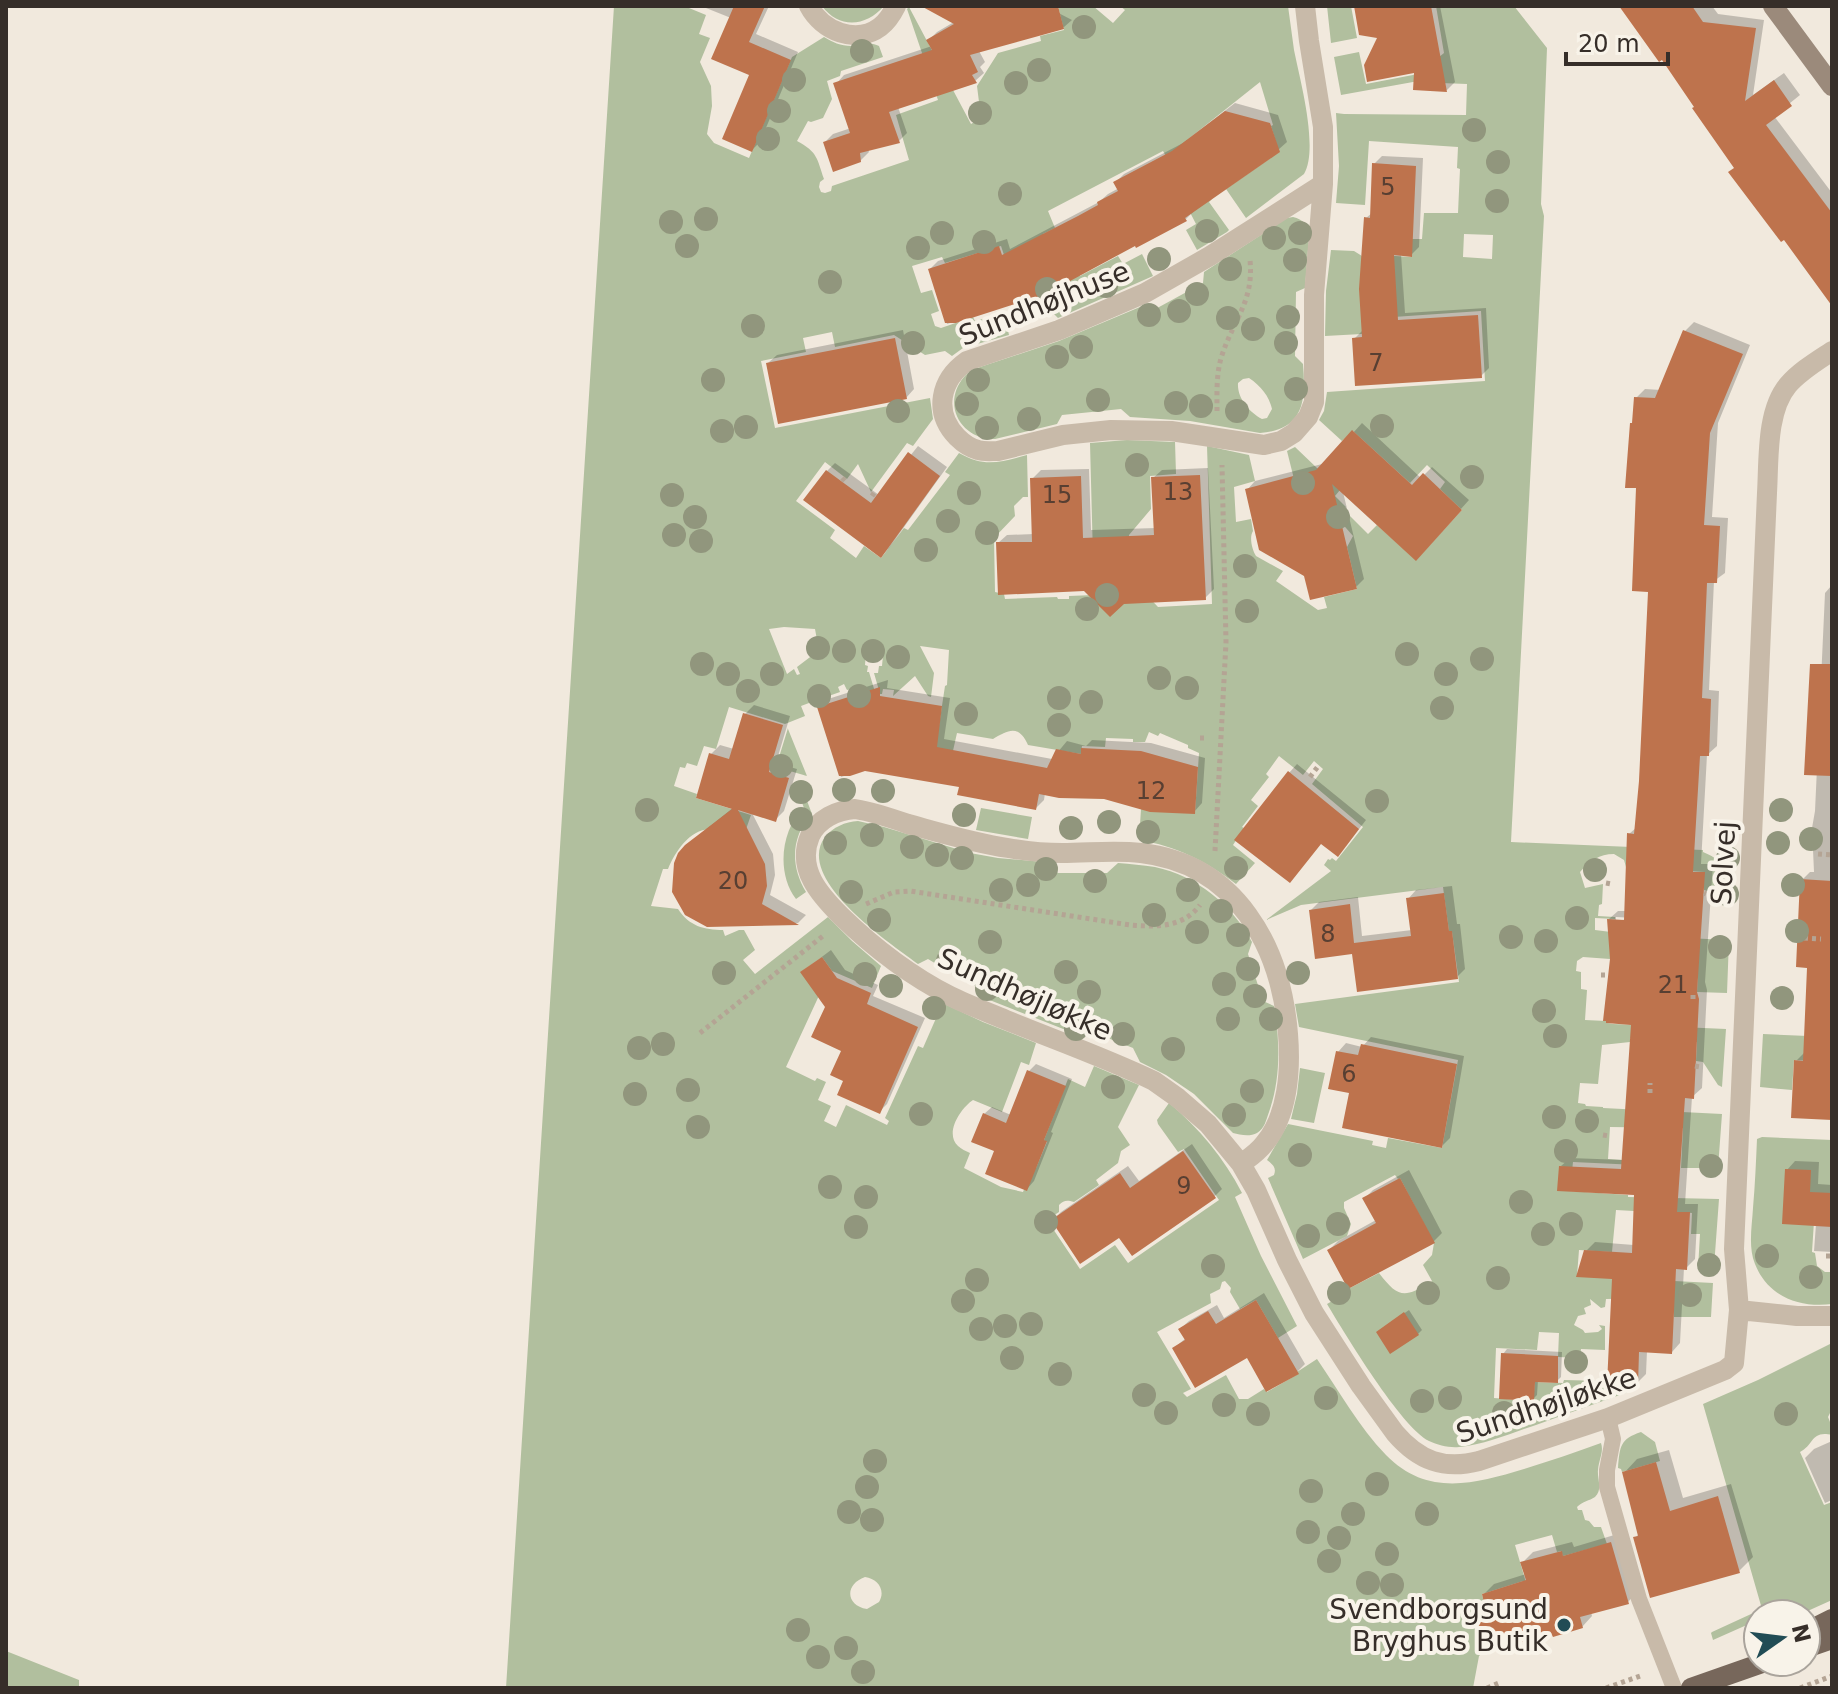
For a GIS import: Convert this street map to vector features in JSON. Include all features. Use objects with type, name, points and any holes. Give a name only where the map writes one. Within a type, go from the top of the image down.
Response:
[{"type":"main road","points":[[1699,1685],[1742,1664]]},
{"type":"main road","points":[[1699,1685],[1742,1670]]},
{"type":"street","points":[[809,6],[828,28],[849,35],[876,30],[890,17],[896,6]]},
{"type":"street","name":"Sundhøjhuse","points":[[1305,6],[1323,127],[1323,184],[1314,295],[1315,394],[1312,409],[1304,423],[1294,433],[1272,444],[1171,431],[1111,430],[1063,435],[998,451],[979,450],[963,443],[950,429],[943,412],[942,396],[951,376],[967,361],[1043,336],[1129,301],[1241,237],[1323,184]]},
{"type":"street","points":[[1773,6],[1832,86]]},
{"type":"street","name":"Solvej","points":[[1739,1310],[1734,1249],[1772,425],[1779,397],[1788,385],[1832,351]]},
{"type":"street","name":"Sundhøjløkke","points":[[1241,1164],[1265,1144],[1277,1124],[1287,1085],[1288,1027],[1279,980],[1262,936],[1238,902],[1212,880],[1188,866],[1148,854],[1010,849],[975,843],[862,810],[844,810],[825,819],[813,831],[806,854],[812,882],[832,907],[890,959],[950,996],[1140,1075],[1163,1087],[1208,1124],[1241,1164],[1256,1190],[1287,1260],[1327,1335],[1395,1433],[1415,1452],[1440,1463],[1459,1465],[1479,1461],[1608,1418],[1732,1367],[1739,1310]]},
{"type":"street","points":[[1739,1310],[1832,1316]]},
{"type":"lane","points":[[1608,1418],[1613,1439],[1607,1487],[1639,1599],[1674,1688]]},
{"type":"path","points":[[700,1033],[867,903],[894,892],[910,891],[1130,925],[1159,926],[1183,921],[1195,912],[1210,892],[1226,642],[1217,406],[1220,360],[1250,289],[1250,261],[1241,237]]},
{"type":"path","points":[[1310,777],[1319,765]]},
{"type":"path","points":[[1818,854],[1832,855]]},
{"type":"path","points":[[1804,938],[1821,939]]},
{"type":"path","points":[[1601,975],[1609,975]]},
{"type":"path","points":[[1650,1083],[1650,1093]]},
{"type":"path","points":[[1800,1688],[1832,1676]]},
{"type":"path","points":[[1606,1688],[1630,1679]]},
{"type":"path","points":[[1487,1688],[1499,1683]]},
{"type":"green space","points":[[614,6],[689,6],[706,15],[699,34],[710,38],[700,62],[711,86],[712,106],[707,134],[714,143],[749,158],[792,57],[824,37],[844,45],[879,46],[883,57],[841,71],[840,76],[827,81],[832,99],[823,118],[808,121],[797,141],[816,157],[824,179],[819,187],[825,193],[831,191],[832,186],[909,160],[896,115],[938,100],[907,9],[909,7],[971,124],[983,117],[977,86],[998,53],[1041,41],[1040,36],[1064,30],[1058,6],[1093,6],[1113,23],[1125,10],[1120,6],[1288,6],[1309,131],[1310,148],[1304,174],[1246,218],[1226,189],[1279,152],[1260,82],[1187,140],[1212,199],[1209,202],[1229,230],[1227,232],[1197,250],[1186,230],[1196,224],[1178,189],[1183,186],[1163,151],[1048,211],[1055,228],[1043,234],[1080,276],[1118,256],[1123,264],[1142,254],[1153,276],[1058,318],[1043,303],[1040,293],[1004,255],[1001,246],[945,263],[942,257],[912,266],[921,293],[932,290],[939,311],[931,314],[935,326],[941,328],[973,317],[975,321],[1004,313],[1009,335],[963,348],[952,356],[945,351],[925,355],[894,335],[835,347],[832,332],[803,338],[806,352],[761,361],[775,428],[930,398],[933,419],[913,446],[907,443],[871,492],[858,464],[847,479],[825,462],[796,501],[835,530],[830,538],[856,558],[864,546],[881,558],[904,528],[908,530],[950,475],[945,472],[959,453],[985,462],[1027,455],[1028,497],[1023,497],[1014,506],[1015,516],[994,538],[995,592],[1004,594],[1005,599],[1069,599],[1069,596],[1094,595],[1090,443],[1127,440],[1175,442],[1176,474],[1150,476],[1151,509],[1129,535],[1131,588],[1140,588],[1158,607],[1212,604],[1207,446],[1249,455],[1255,481],[1234,487],[1236,522],[1251,519],[1251,537],[1256,556],[1283,571],[1276,581],[1318,610],[1327,608],[1324,597],[1357,589],[1347,547],[1353,536],[1332,512],[1294,479],[1287,451],[1295,447],[1340,490],[1335,496],[1368,534],[1377,525],[1416,560],[1462,510],[1440,489],[1445,482],[1427,465],[1410,483],[1353,431],[1342,441],[1319,420],[1327,392],[1485,381],[1481,311],[1379,318],[1380,333],[1325,336],[1331,250],[1354,251],[1362,256],[1411,257],[1412,239],[1422,239],[1424,213],[1458,213],[1458,147],[1369,141],[1365,205],[1336,203],[1339,166],[1336,113],[1466,115],[1467,84],[1413,82],[1341,95],[1334,57],[1359,52],[1366,84],[1418,74],[1444,53],[1436,6],[1514,6],[1547,48],[1541,204],[1544,216],[1511,842],[1703,850],[1723,866],[1723,882],[1711,892],[1704,890],[1704,872],[1626,867],[1624,860],[1614,854],[1595,859],[1580,872],[1585,888],[1603,884],[1598,916],[1615,917],[1595,918],[1595,930],[1643,936],[1729,940],[1727,993],[1697,992],[1698,972],[1610,959],[1583,957],[1577,961],[1576,971],[1581,972],[1581,989],[1587,990],[1585,1020],[1726,1029],[1722,1087],[1703,1062],[1696,1061],[1697,1042],[1630,1038],[1630,1042],[1602,1045],[1598,1084],[1580,1083],[1578,1103],[1603,1108],[1722,1114],[1718,1168],[1681,1168],[1683,1128],[1610,1127],[1608,1159],[1638,1161],[1637,1165],[1573,1162],[1570,1191],[1628,1197],[1719,1199],[1714,1267],[1711,1269],[1698,1269],[1700,1234],[1691,1234],[1692,1213],[1634,1209],[1616,1210],[1612,1252],[1579,1250],[1577,1276],[1713,1283],[1711,1317],[1674,1317],[1674,1298],[1606,1299],[1605,1307],[1601,1308],[1590,1299],[1591,1305],[1584,1308],[1586,1314],[1578,1316],[1574,1325],[1585,1333],[1598,1332],[1602,1329],[1599,1325],[1605,1326],[1605,1350],[1581,1349],[1580,1358],[1558,1357],[1559,1333],[1539,1332],[1537,1350],[1496,1348],[1494,1398],[1533,1401],[1535,1382],[1563,1383],[1564,1380],[1633,1385],[1634,1390],[1478,1444],[1451,1447],[1429,1441],[1417,1432],[1389,1399],[1327,1304],[1379,1273],[1391,1287],[1402,1293],[1430,1283],[1432,1281],[1423,1265],[1432,1255],[1434,1243],[1400,1178],[1395,1175],[1344,1202],[1351,1224],[1347,1236],[1303,1259],[1268,1178],[1274,1175],[1275,1170],[1267,1160],[1288,1124],[1373,1141],[1372,1145],[1386,1148],[1388,1138],[1442,1148],[1458,1060],[1299,1027],[1295,1004],[1459,982],[1443,887],[1301,905],[1266,920],[1331,871],[1324,865],[1328,859],[1336,861],[1363,827],[1312,784],[1323,769],[1314,761],[1303,775],[1279,756],[1266,774],[1269,777],[1251,800],[1258,806],[1233,845],[1255,863],[1236,884],[1190,856],[1139,840],[1141,809],[1195,813],[1199,753],[1188,748],[1188,745],[1160,733],[1158,736],[1149,732],[1145,742],[1106,738],[1105,747],[1082,746],[1081,754],[1028,745],[1021,734],[1013,731],[993,739],[957,733],[948,773],[933,765],[947,685],[949,650],[920,646],[934,673],[931,697],[915,676],[893,696],[894,690],[883,689],[880,694],[874,673],[878,673],[879,666],[882,666],[883,655],[866,653],[865,665],[868,666],[867,672],[875,692],[847,690],[844,684],[838,687],[840,692],[823,698],[821,693],[815,694],[817,700],[801,706],[805,716],[785,724],[729,707],[716,749],[704,746],[697,766],[687,763],[685,768],[680,767],[674,786],[697,794],[696,798],[751,815],[744,835],[710,829],[689,838],[668,869],[663,869],[651,906],[678,909],[692,923],[703,928],[723,930],[725,936],[744,930],[755,950],[743,960],[755,974],[828,917],[881,966],[872,988],[832,971],[822,957],[801,972],[829,974],[786,1067],[815,1081],[817,1078],[826,1082],[818,1100],[831,1106],[824,1121],[836,1127],[846,1105],[887,1125],[889,1121],[885,1118],[918,1046],[923,1048],[937,1016],[926,1010],[932,998],[1036,1043],[1029,1065],[1021,1062],[1002,1112],[973,1100],[959,1115],[953,1128],[954,1141],[970,1153],[964,1168],[1001,1187],[1023,1192],[1047,1142],[1044,1140],[1068,1079],[1085,1087],[1094,1066],[1139,1085],[1118,1127],[1130,1145],[1121,1151],[1118,1163],[1096,1180],[1099,1185],[1074,1202],[1062,1202],[1059,1212],[1047,1220],[1080,1269],[1115,1245],[1128,1263],[1219,1200],[1184,1149],[1178,1152],[1158,1124],[1157,1120],[1169,1103],[1210,1144],[1235,1180],[1242,1193],[1235,1197],[1297,1326],[1278,1338],[1256,1300],[1240,1309],[1230,1292],[1231,1288],[1225,1281],[1222,1282],[1220,1289],[1210,1294],[1211,1303],[1157,1332],[1191,1389],[1183,1393],[1187,1397],[1226,1375],[1239,1399],[1248,1399],[1264,1389],[1267,1392],[1317,1359],[1358,1421],[1386,1455],[1418,1477],[1434,1482],[1487,1479],[1601,1443],[1599,1491],[1595,1497],[1577,1507],[1582,1510],[1585,1520],[1594,1527],[1601,1527],[1607,1544],[1563,1556],[1561,1551],[1557,1552],[1552,1535],[1515,1545],[1527,1586],[1523,1581],[1482,1594],[1488,1620],[1477,1624],[1482,1653],[1473,1688],[506,1688]],"holes":[[[1464,234],[1493,235],[1492,259],[1463,257]],[[769,629],[815,629],[822,648],[797,667],[800,674],[797,675],[794,669],[787,674]],[[865,1577],[877,1583],[881,1589],[879,1602],[867,1609],[851,1599],[851,1589]]]},
{"type":"green space","points":[[822,6],[884,6],[869,18],[844,22]]},
{"type":"green space","points":[[1327,6],[1351,6],[1357,38],[1331,43]]},
{"type":"green space","points":[[1287,218],[1302,221],[1307,226],[1309,237],[1305,288],[1296,292],[1295,356],[1303,364],[1304,390],[1299,411],[1286,426],[1260,433],[1190,421],[1130,417],[1121,409],[1062,415],[1057,424],[995,439],[973,434],[958,418],[954,398],[957,387],[969,372],[1059,341],[1140,307],[1150,312],[1203,283],[1204,272]],"holes":[[[1249,378],[1271,404],[1267,418],[1262,419],[1253,413],[1240,394],[1238,383]]]},
{"type":"green space","points":[[788,729],[807,776],[776,767]]},
{"type":"green space","points":[[801,785],[812,814],[797,841],[795,862],[806,892],[796,899],[786,877],[784,852],[790,827],[804,808],[797,789]]},
{"type":"green space","points":[[981,808],[1032,817],[1028,839],[976,830]]},
{"type":"green space","points":[[858,821],[970,853],[1044,862],[1058,873],[1107,873],[1118,863],[1155,867],[1185,877],[1212,894],[1234,916],[1252,942],[1248,954],[1263,1001],[1274,1006],[1277,1073],[1273,1099],[1262,1129],[1251,1135],[1233,1133],[1194,1094],[1140,1062],[1133,1048],[1090,1031],[1076,1034],[982,997],[978,987],[928,959],[918,964],[887,941],[849,908],[833,890],[823,872],[819,854],[825,837],[840,826]]},
{"type":"green space","points":[[1763,1034],[1832,1037],[1832,1062],[1794,1060],[1792,1090],[1760,1087]]},
{"type":"green space","points":[[1300,1068],[1325,1073],[1314,1123],[1291,1119]]},
{"type":"green space","points":[[1757,1139],[1832,1140],[1832,1193],[1819,1193],[1815,1206],[1812,1252],[1815,1253],[1817,1266],[1825,1272],[1832,1272],[1832,1304],[1808,1304],[1786,1298],[1768,1285],[1755,1264],[1751,1229]]},
{"type":"green space","points":[[1832,1343],[1832,1409],[1828,1417],[1832,1435],[1816,1436],[1800,1452],[1824,1505],[1832,1502],[1832,1600],[1822,1605],[1822,1598],[1759,1598],[1703,1404]]},
{"type":"green space","points":[[1641,1432],[1655,1442],[1660,1461],[1622,1472],[1618,1468],[1622,1444]]},
{"type":"green space","points":[[1742,1618],[1742,1627],[1713,1640],[1712,1632]]},
{"type":"green space","points":[[6,1651],[79,1680],[79,1688],[6,1688]]},
{"type":"building","points":[[734,6],[765,6],[749,42],[791,60],[752,152],[722,139],[749,75],[711,59]]},
{"type":"building","points":[[921,6],[1058,6],[1064,29],[970,55],[978,72],[972,75],[977,83],[889,112],[900,143],[860,153],[861,162],[833,172],[823,142],[850,133],[833,83],[932,50],[926,40],[954,24]]},
{"type":"building","points":[[1354,6],[1431,6],[1447,92],[1413,90],[1414,73],[1367,82],[1364,65],[1377,38],[1359,35]]},
{"type":"building","points":[[1619,6],[1692,6],[1703,22],[1756,28],[1745,101],[1774,80],[1792,106],[1766,125],[1832,213],[1832,306],[1784,240],[1781,242],[1728,172],[1734,168],[1694,107]]},
{"type":"building","points":[[1225,111],[1270,123],[1280,152],[1185,218],[1187,221],[1046,294],[956,323],[945,323],[928,269],[999,246],[1002,255],[1078,216],[1118,191],[1113,182],[1172,151]]},
{"type":"building","points":[[1372,163],[1416,166],[1412,257],[1394,255],[1398,320],[1478,315],[1482,378],[1355,386],[1352,338],[1362,337],[1359,289],[1364,217],[1370,218]]},
{"type":"building","points":[[1683,330],[1743,354],[1710,433],[1704,525],[1720,526],[1717,583],[1707,583],[1702,698],[1711,699],[1709,756],[1700,756],[1693,872],[1705,872],[1694,1099],[1685,1098],[1677,1212],[1690,1212],[1687,1270],[1676,1269],[1672,1354],[1639,1352],[1638,1385],[1607,1384],[1612,1279],[1576,1277],[1584,1250],[1632,1253],[1634,1195],[1557,1191],[1559,1166],[1621,1169],[1631,1025],[1603,1021],[1610,959],[1607,919],[1624,920],[1627,833],[1634,834],[1639,781],[1648,592],[1632,591],[1636,488],[1625,488],[1634,397],[1655,398]]},
{"type":"building","points":[[895,338],[907,399],[778,424],[766,363]]},
{"type":"building","points":[[1352,430],[1412,485],[1423,473],[1462,510],[1416,561],[1332,484],[1357,589],[1310,600],[1304,576],[1259,550],[1245,489],[1316,470]]},
{"type":"building","points":[[908,452],[940,476],[881,558],[803,500],[826,470],[871,503]]},
{"type":"building","points":[[1200,475],[1206,600],[1124,604],[1110,617],[1084,591],[998,595],[996,542],[1032,542],[1030,478],[1081,476],[1083,538],[1154,535],[1151,477]]},
{"type":"building","points":[[1810,664],[1832,664],[1832,776],[1804,775]]},
{"type":"building","points":[[880,687],[880,696],[942,706],[937,747],[1047,768],[1056,749],[1081,754],[1081,748],[1141,751],[1198,767],[1195,814],[1150,812],[1104,799],[1059,798],[1039,794],[1036,810],[957,795],[959,787],[865,771],[839,776],[817,707]]},
{"type":"building","points":[[743,713],[783,725],[769,772],[789,778],[776,822],[738,810],[765,864],[767,886],[762,904],[799,925],[707,927],[685,915],[672,892],[674,863],[678,853],[732,809],[696,798],[709,753],[729,759]]},
{"type":"building","points":[[1288,771],[1359,829],[1338,857],[1321,844],[1290,883],[1234,840]]},
{"type":"building","points":[[1800,879],[1832,881],[1832,1120],[1791,1118],[1794,1060],[1803,1061],[1807,968],[1796,967]]},
{"type":"building","points":[[1444,893],[1458,979],[1357,992],[1352,954],[1315,959],[1309,910],[1350,904],[1354,943],[1411,936],[1406,898]]},
{"type":"building","points":[[822,957],[837,978],[871,993],[867,1004],[918,1027],[880,1114],[837,1095],[843,1081],[830,1075],[841,1051],[811,1037],[825,1007],[800,972]]},
{"type":"building","points":[[1361,1044],[1457,1064],[1442,1148],[1342,1128],[1349,1093],[1328,1089],[1336,1051],[1358,1055]]},
{"type":"building","points":[[1027,1070],[1066,1086],[1027,1191],[985,1174],[994,1151],[971,1142],[983,1113],[1006,1123]]},
{"type":"building","points":[[1183,1151],[1216,1198],[1132,1256],[1119,1238],[1080,1264],[1051,1220],[1120,1173],[1130,1188]]},
{"type":"building","points":[[1785,1169],[1811,1170],[1810,1192],[1832,1193],[1832,1227],[1782,1224]]},
{"type":"building","points":[[1400,1178],[1435,1243],[1348,1289],[1327,1250],[1376,1223],[1362,1198]]},
{"type":"building","points":[[1256,1300],[1299,1374],[1266,1392],[1247,1358],[1195,1388],[1172,1348],[1185,1340],[1178,1329],[1208,1311],[1216,1324]]},
{"type":"building","points":[[1404,1312],[1419,1335],[1390,1354],[1376,1332]]},
{"type":"building","points":[[1501,1353],[1558,1356],[1558,1383],[1535,1382],[1534,1401],[1499,1399]]},
{"type":"building","points":[[1656,1462],[1670,1511],[1718,1496],[1740,1573],[1650,1598],[1633,1537],[1638,1536],[1622,1472]]},
{"type":"building","points":[[1611,1542],[1629,1604],[1580,1617],[1583,1628],[1553,1637],[1551,1633],[1482,1653],[1477,1623],[1488,1620],[1482,1594],[1526,1580],[1520,1562],[1562,1551],[1563,1556]]},
{"type":"place","name":"Svendborgsund Bryghus Butik","points":[[1564,1625]]}]
